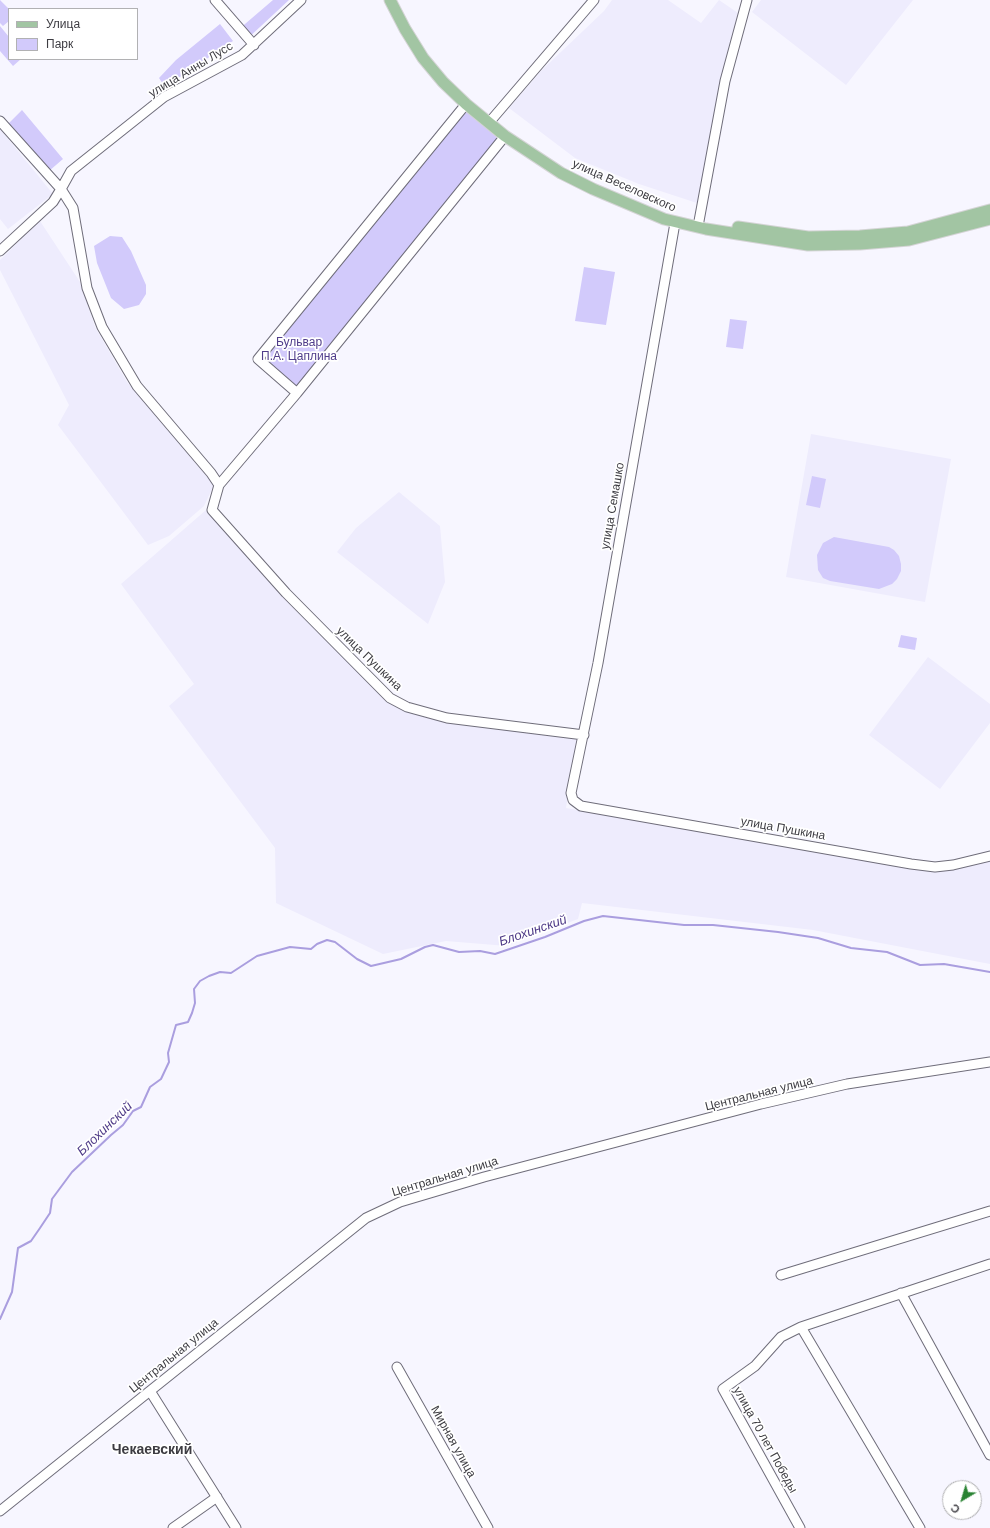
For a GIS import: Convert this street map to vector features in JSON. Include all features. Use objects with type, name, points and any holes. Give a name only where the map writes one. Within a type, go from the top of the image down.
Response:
[{"type":"main road","name":"улица Веселовского","points":[[390,0],[405,29],[423,58],[443,82],[544,162],[592,189],[706,229],[808,241],[860,244],[909,240],[990,219]]},
{"type":"main road","name":"улица Веселовского","points":[[397,0],[408,24],[428,55],[447,78],[468,102],[493,118],[507,133]]},
{"type":"main road","name":"улица Веселовского","points":[[676,219],[699,221],[808,241],[908,232],[990,210]]},
{"type":"street","points":[[215,0],[254,45]]},
{"type":"street","name":"улица Анны Лусс","points":[[61,189],[71,171],[164,97],[231,61],[254,45],[300,0]]},
{"type":"street","points":[[493,118],[594,0]]},
{"type":"street","points":[[699,221],[725,81],[747,0]]},
{"type":"street","points":[[297,393],[258,359],[468,102]]},
{"type":"street","points":[[0,121],[61,189],[73,208],[88,288],[102,327],[137,386],[211,474],[219,486],[297,393],[507,133]]},
{"type":"street","points":[[0,251],[53,202],[61,189]]},
{"type":"street","name":"улица Семашко","points":[[574,800],[571,793],[584,735],[614,579],[676,219]]},
{"type":"street","name":"улица Пушкина","points":[[219,486],[212,510],[286,593],[390,698],[407,707],[447,718],[584,735]]},
{"type":"street","name":"улица Пушкина","points":[[574,800],[581,806],[911,864],[935,867],[953,865],[990,856]]},
{"type":"street","name":"Центральная улица","points":[[0,1511],[366,1218],[400,1202],[484,1177],[847,1084],[990,1062]]},
{"type":"street","points":[[781,1275],[990,1211]]},
{"type":"street","name":"улица 70 лет Победы","points":[[800,1528],[722,1389],[755,1366],[781,1337],[801,1327],[901,1292],[990,1264]]},
{"type":"street","points":[[901,1292],[990,1455]]},
{"type":"street","points":[[801,1327],[920,1528]]},
{"type":"street","name":"Мирная улица","points":[[397,1367],[488,1528]]},
{"type":"street","points":[[150,1391],[236,1528]]},
{"type":"street","points":[[173,1528],[217,1497]]},
{"type":"shaded area","points":[[612,0],[668,0],[701,23],[719,0],[738,13],[726,58],[703,205],[639,184],[575,158],[509,108],[542,70],[604,11]]},
{"type":"shaded area","points":[[761,0],[913,0],[846,85],[752,12]]},
{"type":"shaded area","points":[[0,129],[53,194],[8,229],[0,219]]},
{"type":"shaded area","points":[[40,221],[80,282],[95,327],[127,382],[214,485],[204,506],[169,536],[148,545],[58,425],[69,405],[0,270],[0,260]]},
{"type":"shaded area","points":[[811,434],[951,459],[925,602],[786,577]]},
{"type":"shaded area","points":[[399,492],[440,526],[445,582],[428,624],[337,552],[356,528]]},
{"type":"shaded area","points":[[206,510],[284,595],[408,709],[577,737],[566,808],[913,867],[990,859],[990,964],[813,930],[582,903],[578,919],[507,946],[446,941],[383,954],[276,903],[275,848],[169,706],[194,684],[121,584]]},
{"type":"shaded area","points":[[928,657],[990,704],[990,723],[940,789],[869,735]]},
{"type":"green space","points":[[0,0],[8,8],[8,22],[3,26],[0,23]]},
{"type":"green space","points":[[273,0],[289,0],[246,40],[238,30]]},
{"type":"green space","points":[[220,24],[233,41],[165,87],[159,78],[176,60]]},
{"type":"green space","points":[[0,26],[8,36],[8,60],[20,60],[13,66],[0,51]]},
{"type":"green space","points":[[22,110],[63,159],[49,171],[8,124]]},
{"type":"green space","name":"Бульвар П.А. Цаплина","points":[[466,111],[496,135],[496,141],[299,385],[294,386],[265,360],[266,354]]},
{"type":"green space","points":[[110,236],[122,237],[131,251],[146,285],[146,294],[139,305],[124,309],[111,298],[97,263],[94,246]]},
{"type":"green space","points":[[584,267],[615,272],[606,325],[575,321]]},
{"type":"green space","points":[[730,319],[747,321],[743,349],[726,347]]},
{"type":"green space","points":[[812,476],[826,479],[820,508],[806,505]]},
{"type":"green space","points":[[834,537],[889,547],[894,550],[899,556],[901,564],[901,571],[897,579],[892,584],[879,589],[830,581],[823,578],[818,570],[817,555],[823,543]]},
{"type":"green space","points":[[901,635],[917,638],[915,650],[898,647]]},
{"type":"waterway","name":"Блохинский","points":[[0,1319],[12,1292],[18,1248],[31,1241],[50,1213],[52,1199],[72,1172],[123,1125],[133,1111],[141,1107],[150,1087],[161,1079],[169,1062],[168,1053],[176,1025],[188,1022],[192,1013],[195,1003],[194,989],[200,981],[209,976],[220,972],[231,973],[257,956],[290,947],[311,949],[317,944],[327,940],[335,942],[357,959],[371,966],[401,959],[425,947],[433,945],[459,952],[480,951],[495,954],[545,937],[584,921],[603,916],[684,925],[713,925],[778,932],[818,938],[851,948],[887,952],[920,965],[944,964],[990,972]]},
{"type":"district","name":"Чекаевский","points":[[152,1450]]}]
